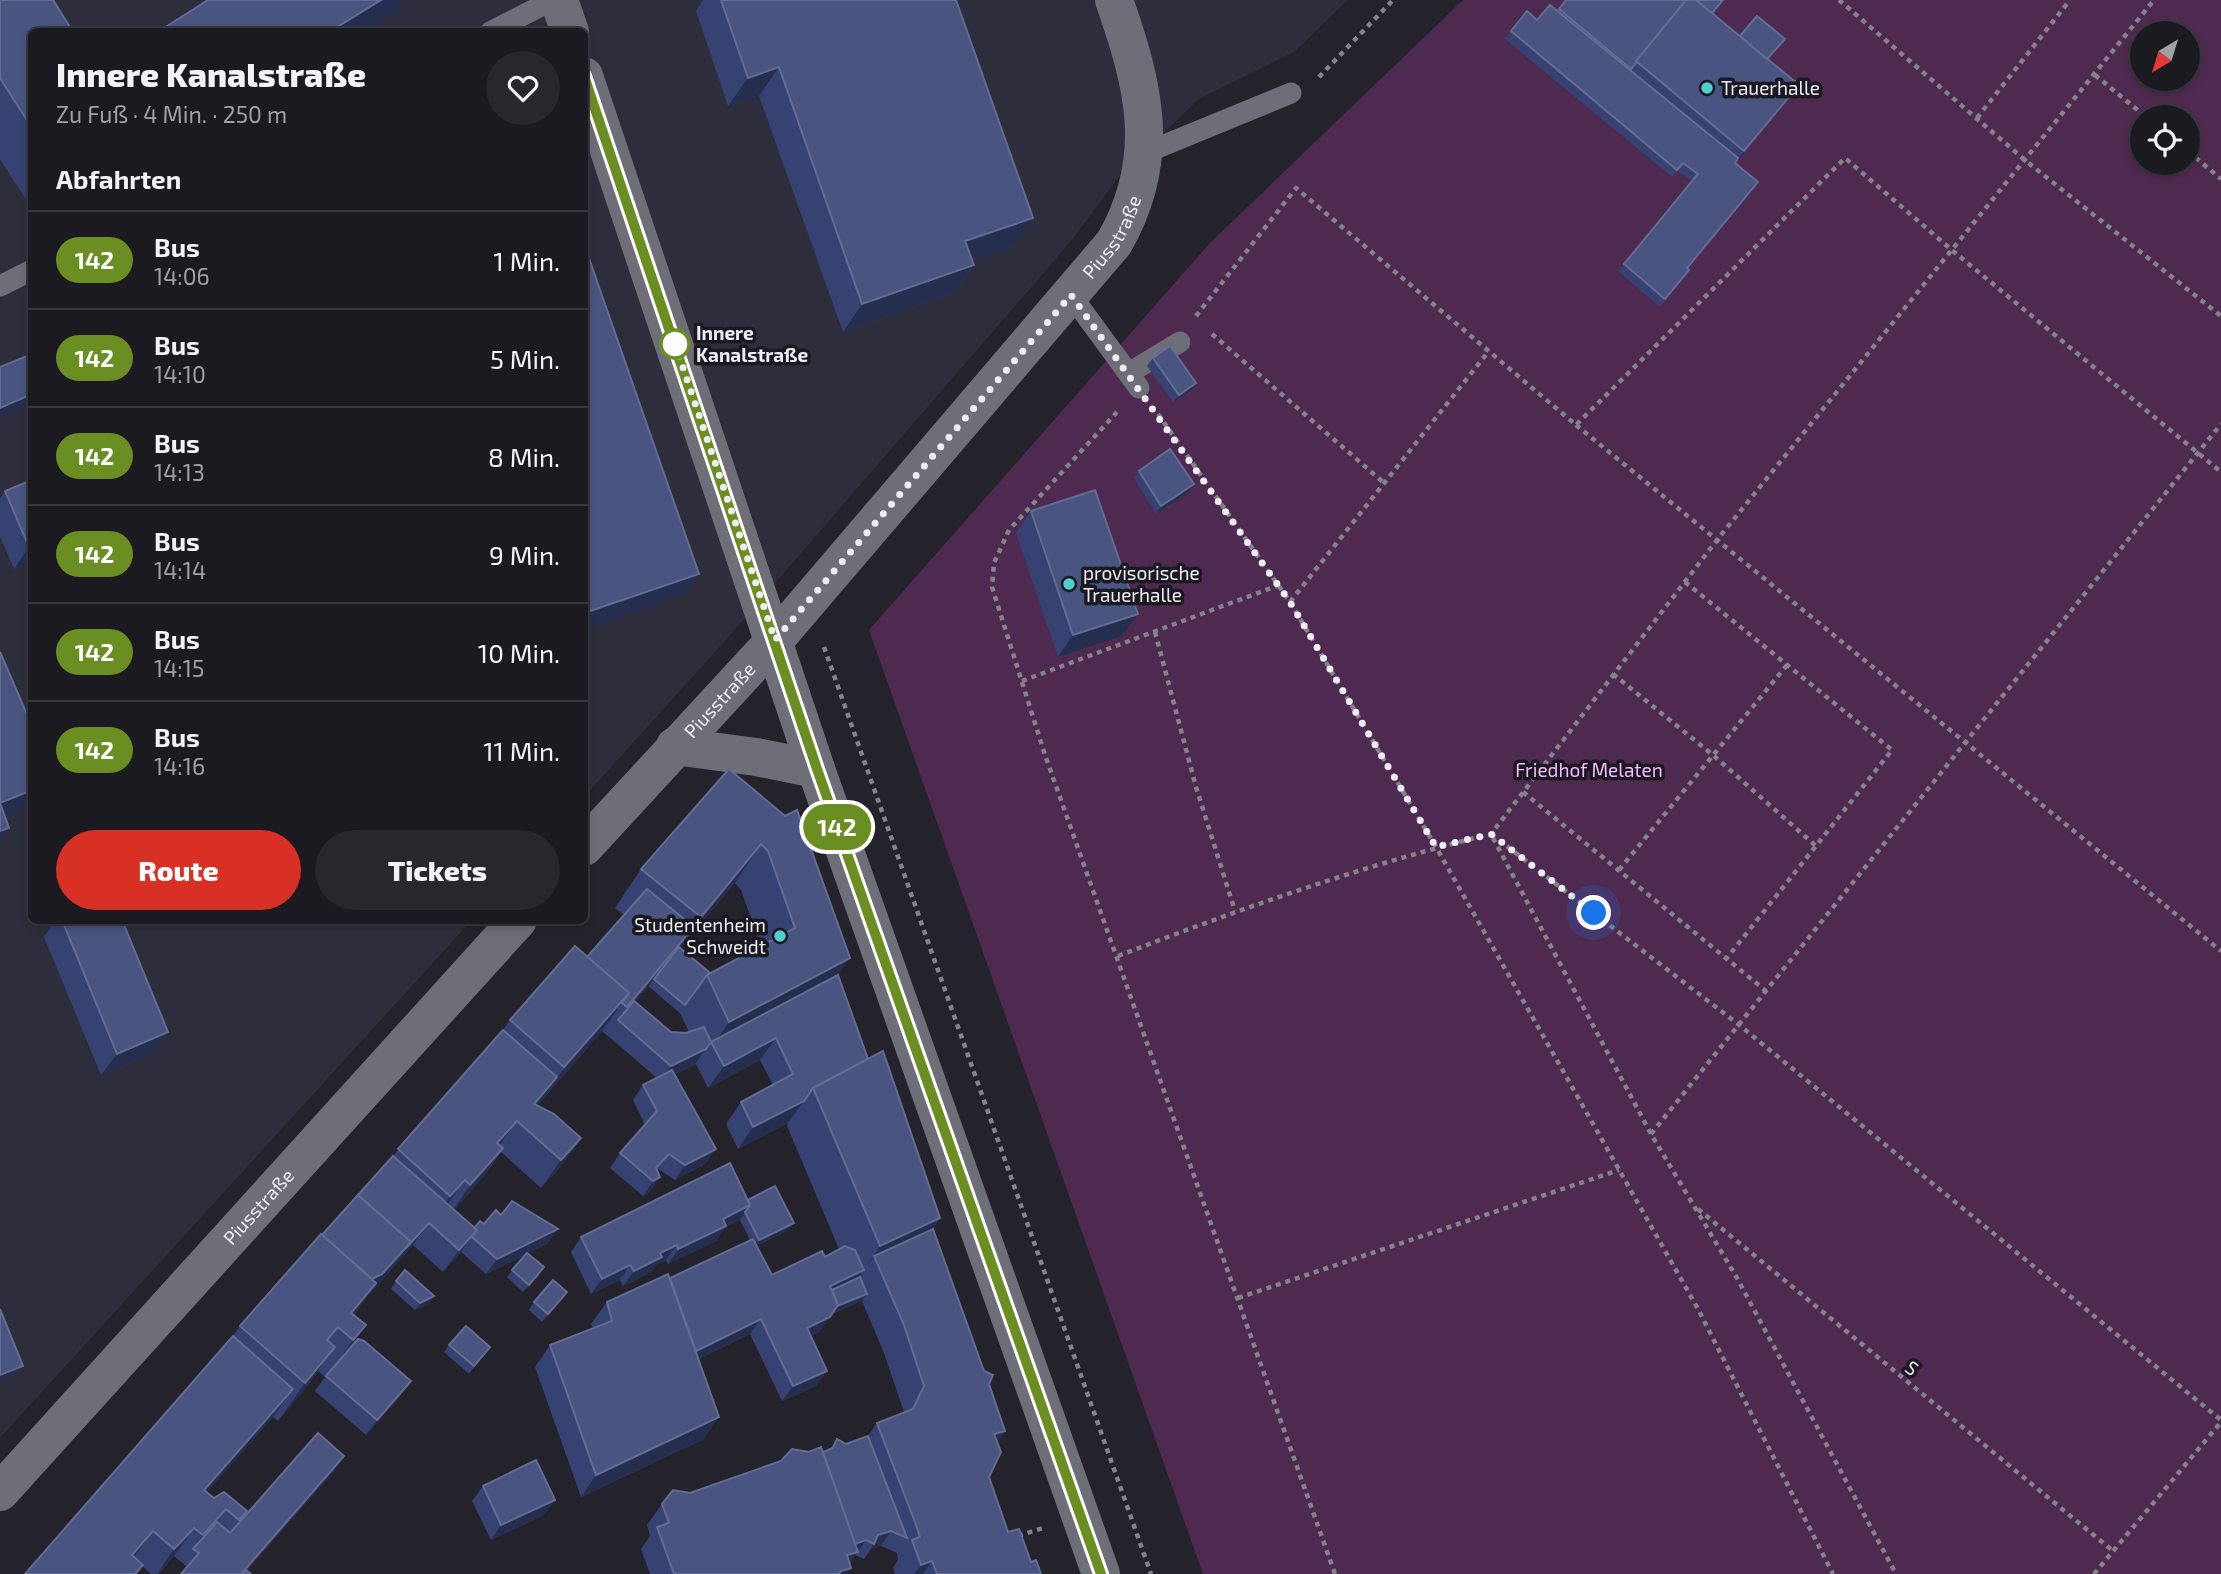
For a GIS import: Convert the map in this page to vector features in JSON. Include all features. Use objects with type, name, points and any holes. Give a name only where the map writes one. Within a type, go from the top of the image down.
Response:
[{"type":"street","points":[[559,0],[569,28]]},
{"type":"street","points":[[1114,0],[1141,83],[1145,153]]},
{"type":"street","points":[[588,88],[817,769],[1101,1574]]},
{"type":"street","name":"Piusstraße","points":[[588,843],[775,640],[1071,295],[1121,232],[1145,153]]},
{"type":"street","points":[[676,746],[817,769]]},
{"type":"street","name":"Piusstraße","points":[[0,1493],[514,924]]},
{"type":"lane","points":[[498,28],[553,0]]},
{"type":"lane","points":[[1145,153],[1291,93]]},
{"type":"lane","points":[[0,286],[28,272]]},
{"type":"lane","points":[[1071,295],[1134,380],[1180,341]]},
{"type":"path","points":[[1291,93],[1323,73],[1393,0]]},
{"type":"path","points":[[1839,0],[2026,161],[2221,316]]},
{"type":"path","points":[[1977,118],[2070,0]]},
{"type":"path","points":[[1118,956],[1235,911],[1436,847],[1491,834],[1717,540],[2154,0]]},
{"type":"path","points":[[2095,75],[2131,105]]},
{"type":"path","points":[[1576,425],[1845,158],[1953,251],[2221,472]]},
{"type":"path","points":[[2200,161],[2221,179]]},
{"type":"path","points":[[1199,323],[1194,318],[1296,188],[1576,425],[2221,951]]},
{"type":"path","points":[[1205,328],[1383,482]]},
{"type":"path","points":[[1290,602],[1488,352]]},
{"type":"path","points":[[1335,1574],[1045,755],[992,587],[994,562],[1009,530],[1134,380],[1290,602],[1436,847],[1698,1309],[1833,1574]]},
{"type":"path","points":[[1651,1133],[2221,424]]},
{"type":"path","points":[[1685,582],[1892,750],[1727,958]]},
{"type":"path","points":[[1022,681],[1279,586]]},
{"type":"path","points":[[808,601],[1151,1574]]},
{"type":"path","points":[[1155,632],[1196,787],[1235,911]]},
{"type":"path","points":[[1619,870],[1787,665]]},
{"type":"path","points":[[1613,674],[1713,755],[1816,846]]},
{"type":"path","points":[[1523,792],[1766,991]]},
{"type":"path","points":[[1491,834],[1738,1024],[2221,1421],[2094,1574]]},
{"type":"path","points":[[1491,834],[1651,1133],[1737,1278],[1896,1574]]},
{"type":"path","points":[[1238,1298],[1619,1170]]},
{"type":"path","name":"S","points":[[1694,1206],[2113,1551]]},
{"type":"path","points":[[1014,1537],[1080,1515]]},
{"type":"shaded area","points":[[0,0],[1348,0],[1294,52],[1199,99],[1120,175],[1075,236],[1035,283],[724,642],[588,793],[588,28],[28,28],[28,924],[468,924],[0,1438]]},
{"type":"green space","name":"Friedhof Melaten","points":[[1463,0],[2221,0],[2221,1574],[1203,1574],[869,630],[1210,243]]},
{"type":"building","points":[[0,0],[53,0],[70,28],[28,28],[28,122],[0,78]]},
{"type":"building","points":[[208,0],[381,0],[336,28],[164,28]]},
{"type":"building","points":[[721,0],[956,0],[1033,218],[965,241],[974,265],[862,304],[779,67],[748,78]]},
{"type":"building","points":[[1566,0],[1686,0],[1631,69],[1559,9]]},
{"type":"building","name":"Trauerhalle","points":[[1686,0],[1696,0],[1799,85],[1744,151],[1636,61]]},
{"type":"building","points":[[1696,0],[1723,0],[1712,13]]},
{"type":"building","points":[[1550,5],[1738,158],[1735,163],[1758,182],[1665,299],[1624,264],[1698,174],[1683,163],[1677,170],[1511,31],[1527,11],[1537,20]]},
{"type":"building","points":[[1757,16],[1785,39],[1767,59],[1740,36]]},
{"type":"building","points":[[588,255],[699,574],[588,612]]},
{"type":"building","points":[[1170,346],[1196,383],[1179,395],[1153,358]]},
{"type":"building","points":[[28,356],[28,396],[0,408],[0,367]]},
{"type":"building","points":[[1170,449],[1194,484],[1161,506],[1139,471]]},
{"type":"building","points":[[28,482],[28,545],[5,491]]},
{"type":"building","points":[[1095,490],[1138,614],[1073,635],[1031,511]]},
{"type":"building","points":[[0,652],[28,717],[28,792],[0,803]]},
{"type":"building","points":[[729,769],[785,816],[797,810],[850,958],[729,1022],[707,975],[795,928],[768,851],[761,844],[701,917],[641,869]]},
{"type":"building","points":[[0,803],[9,828],[0,831]]},
{"type":"building","points":[[647,889],[694,927],[627,1007],[622,1003],[629,993],[587,957]]},
{"type":"building","points":[[64,924],[124,924],[168,1032],[117,1054]]},
{"type":"building","points":[[575,946],[629,993],[564,1067],[510,1020]]},
{"type":"building","points":[[679,947],[710,973],[685,1005],[654,979]]},
{"type":"building","points":[[838,975],[868,1059],[813,1088],[804,1101],[753,1127],[741,1102],[793,1074],[776,1038],[724,1066],[711,1042]]},
{"type":"building","points":[[634,1001],[671,1032],[686,1033],[704,1027],[711,1042],[706,1049],[671,1066],[618,1020]]},
{"type":"building","points":[[503,1030],[557,1077],[534,1104],[554,1114],[581,1138],[561,1160],[517,1121],[497,1143],[503,1148],[470,1185],[465,1180],[450,1196],[398,1149]]},
{"type":"building","points":[[883,1051],[940,1218],[880,1246],[813,1088]]},
{"type":"building","points":[[672,1070],[716,1149],[685,1165],[669,1154],[656,1168],[660,1177],[653,1181],[620,1153],[657,1111],[643,1085]]},
{"type":"building","points":[[393,1156],[477,1230],[459,1250],[429,1223],[406,1248],[411,1242],[358,1195]]},
{"type":"building","points":[[730,1163],[750,1205],[723,1219],[726,1226],[678,1249],[677,1245],[660,1253],[662,1257],[634,1271],[630,1265],[602,1279],[581,1237]]},
{"type":"building","points":[[775,1186],[794,1223],[759,1240],[745,1212],[750,1205],[748,1200]]},
{"type":"building","points":[[358,1195],[411,1242],[382,1274],[372,1279],[322,1235]]},
{"type":"building","points":[[512,1201],[558,1229],[497,1259],[472,1237],[477,1230],[474,1228],[480,1221],[484,1224],[496,1210],[501,1215]]},
{"type":"building","points":[[933,1229],[984,1371],[993,1375],[989,1384],[1005,1431],[994,1434],[1001,1452],[989,1477],[1008,1532],[1019,1529],[1031,1562],[1036,1560],[1041,1574],[937,1574],[932,1561],[921,1565],[912,1540],[920,1537],[877,1423],[913,1409],[924,1386],[904,1325],[874,1256]]},
{"type":"building","points":[[321,1234],[376,1283],[351,1313],[366,1325],[353,1340],[338,1327],[327,1340],[335,1347],[305,1383],[240,1326]]},
{"type":"building","points":[[753,1239],[772,1275],[822,1251],[825,1257],[845,1246],[855,1250],[864,1270],[830,1286],[838,1305],[830,1317],[807,1328],[827,1371],[793,1386],[761,1319],[696,1351],[670,1278]]},
{"type":"building","points":[[527,1253],[544,1267],[529,1285],[512,1270]]},
{"type":"building","points":[[405,1270],[434,1296],[420,1303],[396,1281]]},
{"type":"building","points":[[668,1274],[719,1417],[596,1475],[550,1345],[612,1321],[607,1302]]},
{"type":"building","points":[[860,1277],[867,1294],[837,1306],[832,1290]]},
{"type":"building","points":[[553,1280],[567,1292],[548,1314],[534,1302]]},
{"type":"building","points":[[0,1309],[23,1366],[0,1375]]},
{"type":"building","points":[[466,1326],[490,1347],[474,1366],[449,1345]]},
{"type":"building","points":[[233,1336],[293,1389],[204,1490],[214,1498],[224,1492],[247,1511],[239,1520],[226,1509],[203,1535],[194,1528],[174,1549],[153,1531],[132,1555],[143,1565],[135,1574],[25,1574]]},
{"type":"building","points":[[358,1339],[364,1341],[411,1381],[377,1420],[326,1376]]},
{"type":"building","points":[[318,1433],[344,1456],[241,1574],[181,1574],[199,1553],[193,1549],[217,1522],[230,1533]]},
{"type":"building","points":[[868,1436],[907,1538],[891,1531],[878,1535],[874,1544],[866,1540],[855,1544],[823,1452],[833,1448],[837,1439],[846,1444]]},
{"type":"building","points":[[821,1447],[858,1552],[847,1555],[851,1568],[839,1574],[674,1574],[657,1527],[669,1523],[662,1504],[673,1490],[690,1493],[781,1461],[792,1449],[809,1452]]},
{"type":"building","points":[[536,1460],[555,1500],[501,1525],[483,1486]]},
{"type":"bus line","name":"142","points":[[588,88],[817,769],[1101,1574]]},
{"type":"place","name":"Trauerhalle","points":[[1707,88]]},
{"type":"place","name":"Innere Kanalstraße","points":[[675,344]]},
{"type":"place","name":"provisorische Trauerhalle","points":[[1069,584]]},
{"type":"place","name":"Studentenheim Schweidt","points":[[780,936]]},
{"type":"route","points":[[675,344],[775,640],[1071,295],[1290,602],[1436,847],[1491,834],[1594,913]]}]
